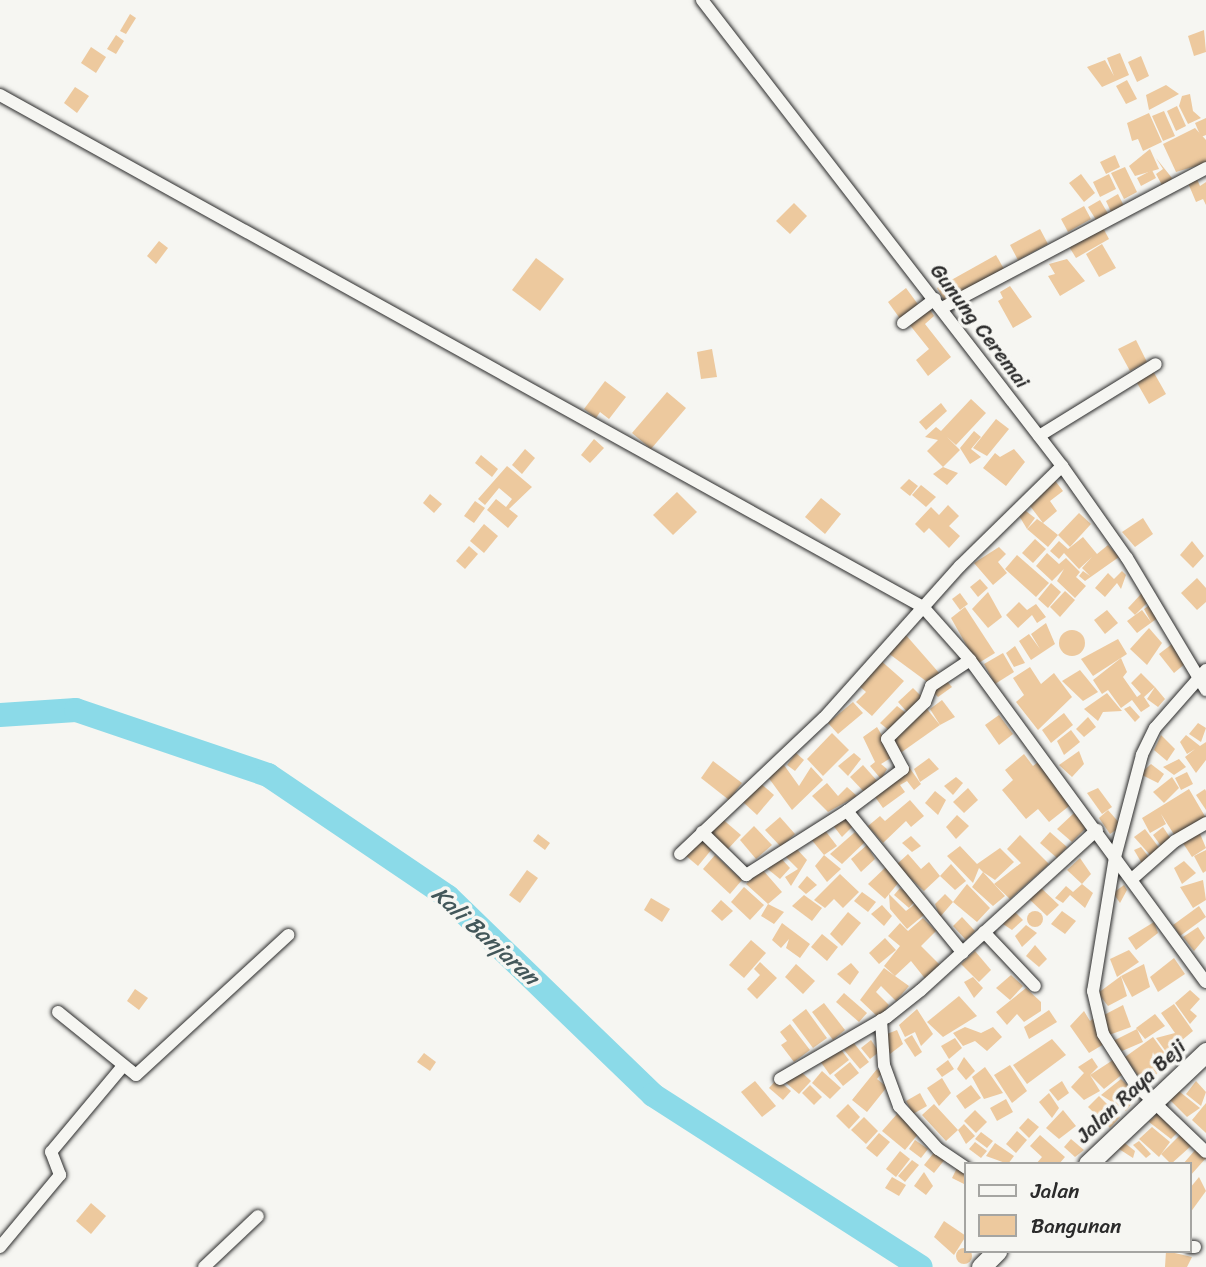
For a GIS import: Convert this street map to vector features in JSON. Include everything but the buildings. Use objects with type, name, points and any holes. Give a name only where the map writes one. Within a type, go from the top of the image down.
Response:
[{"type":"street","name":"Gunung Ceremai","points":[[702,0],[1062,466],[1127,558],[1201,672],[1206,690]]},
{"type":"street","points":[[0,94],[922,607],[970,660],[1206,982]]},
{"type":"street","points":[[902,323],[1206,168]]},
{"type":"street","points":[[1039,436],[1156,364]]},
{"type":"street","points":[[680,854],[824,718],[922,607],[1062,466]]},
{"type":"street","points":[[702,832],[746,875],[847,811],[903,769],[887,739],[925,702],[936,681],[970,660]]},
{"type":"street","points":[[1201,672],[1155,727],[1142,755],[1095,971],[1095,1010],[1110,1044],[1150,1102],[1206,1152]]},
{"type":"street","points":[[847,811],[963,953]]},
{"type":"street","points":[[1132,879],[1175,841],[1206,823]]},
{"type":"street","points":[[779,1079],[881,1020],[963,953],[1097,830]]},
{"type":"street","points":[[984,932],[1034,986]]},
{"type":"street","points":[[58,1012],[122,1067],[139,1074],[288,935]]},
{"type":"street","points":[[881,1020],[884,1065],[899,1106],[938,1149],[964,1167]]},
{"type":"street","name":"Jalan Raya Beji","points":[[1090,1162],[1150,1102],[1206,1052]]},
{"type":"street","points":[[0,1247],[60,1175],[51,1152],[122,1067]]},
{"type":"street","points":[[204,1267],[258,1216]]},
{"type":"street","points":[[981,1267],[995,1253]]},
{"type":"waterway","name":"Kali Banjaran","points":[[0,715],[76,710],[268,775],[448,897],[653,1095],[921,1267]]}]
